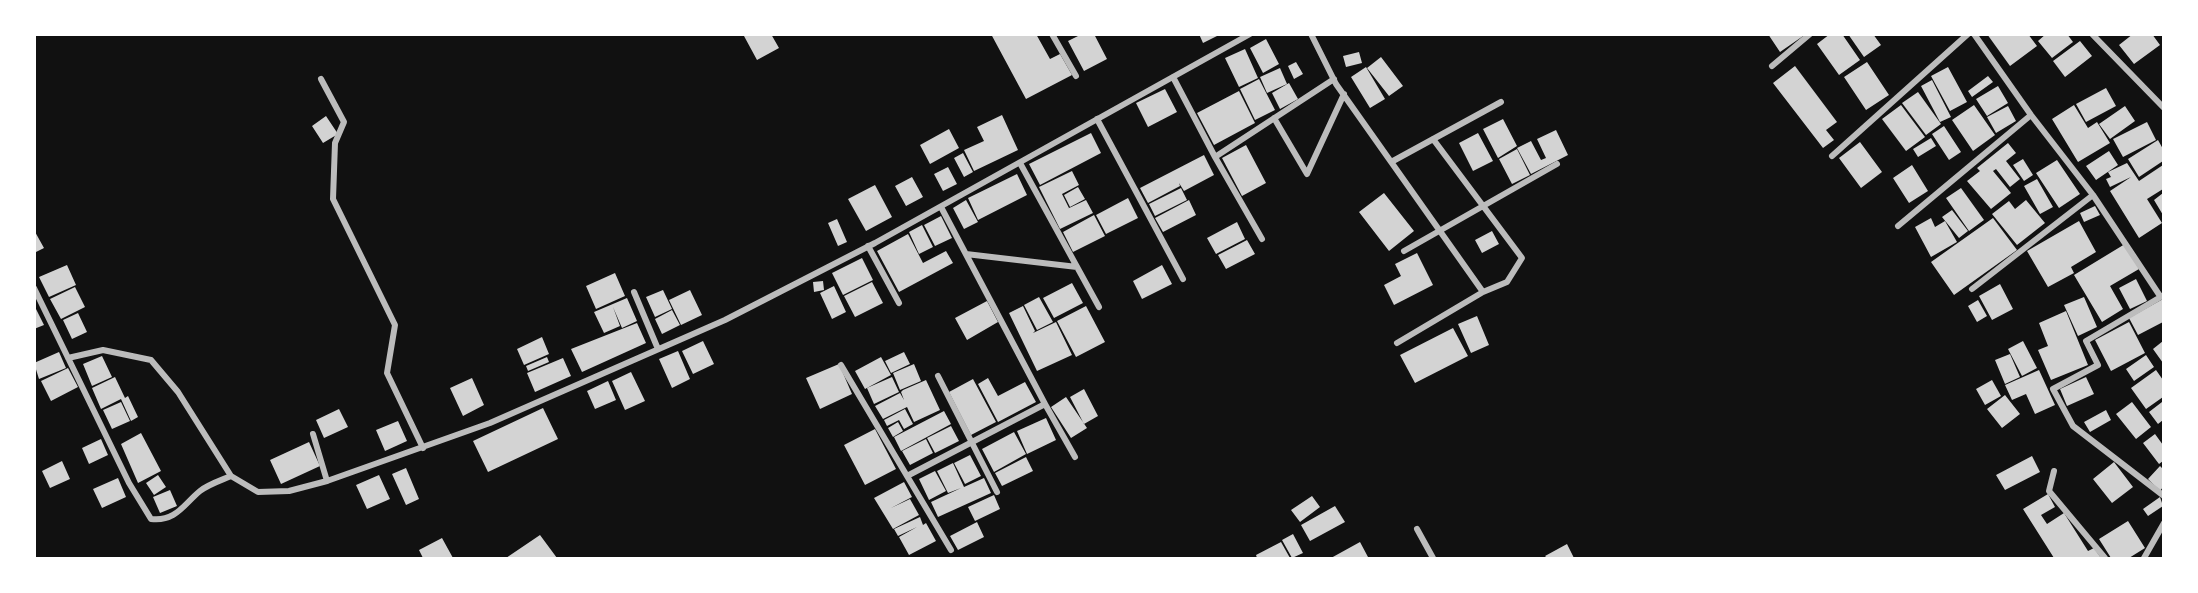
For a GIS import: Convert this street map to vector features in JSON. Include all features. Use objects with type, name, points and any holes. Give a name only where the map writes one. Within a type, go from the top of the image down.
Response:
[{"type":"street","points":[[1052,34],[1076,76]]},
{"type":"street","points":[[68,358],[103,350],[151,360],[178,392],[231,476],[258,492],[289,491],[327,481],[490,423],[724,320],[942,207],[1250,34]]},
{"type":"street","points":[[1311,34],[1334,79],[1483,292]]},
{"type":"street","points":[[1772,66],[1810,34]]},
{"type":"street","points":[[1832,156],[1968,34]]},
{"type":"street","points":[[1974,34],[2031,115],[2093,195],[2162,295],[2086,341],[2098,365],[2053,389],[2073,426],[2163,496]]},
{"type":"street","points":[[2092,34],[2163,108]]},
{"type":"street","points":[[1173,77],[1215,157],[1262,238]]},
{"type":"street","points":[[321,79],[344,122],[335,143],[333,199],[395,325],[387,374],[423,448]]},
{"type":"street","points":[[1215,157],[1334,79]]},
{"type":"street","points":[[1274,118],[1307,174],[1344,94]]},
{"type":"street","points":[[1393,161],[1501,102]]},
{"type":"street","points":[[1898,226],[2031,115]]},
{"type":"street","points":[[1097,119],[1183,279]]},
{"type":"street","points":[[1397,343],[1483,292],[1507,282],[1522,258],[1433,139]]},
{"type":"street","points":[[1020,163],[1099,307]]},
{"type":"street","points":[[1404,250],[1557,164]]},
{"type":"street","points":[[1972,289],[2093,195]]},
{"type":"street","points":[[942,207],[1075,457]]},
{"type":"street","points":[[868,246],[899,303]]},
{"type":"street","points":[[966,254],[1077,267]]},
{"type":"street","points":[[34,288],[129,483],[152,519],[160,520],[185,509],[201,491],[231,476]]},
{"type":"street","points":[[633,292],[658,349]]},
{"type":"street","points":[[841,365],[951,550]]},
{"type":"street","points":[[938,376],[970,443],[997,492]]},
{"type":"street","points":[[907,476],[1045,404]]},
{"type":"street","points":[[313,434],[327,481]]},
{"type":"street","points":[[2054,471],[2049,491],[2105,558]]},
{"type":"street","points":[[2144,558],[2163,523]]},
{"type":"street","points":[[1417,529],[1433,558]]},
{"type":"building","points":[[771,34],[779,48],[757,60],[744,36]]},
{"type":"building","points":[[991,34],[1036,34],[1050,59],[1060,54],[1072,75],[1026,99]]},
{"type":"building","points":[[1082,34],[1094,34],[1107,59],[1084,71],[1068,41]]},
{"type":"building","points":[[1199,34],[1221,34],[1203,43]]},
{"type":"building","points":[[1768,34],[1806,34],[1780,52]]},
{"type":"building","points":[[1830,34],[1842,34],[1860,60],[1839,75],[1817,44]]},
{"type":"building","points":[[1848,34],[1873,34],[1881,45],[1864,57]]},
{"type":"building","points":[[1987,34],[2028,34],[2037,46],[2010,66]]},
{"type":"building","points":[[2046,34],[2067,34],[2073,42],[2052,58],[2038,41]]},
{"type":"building","points":[[2133,34],[2152,34],[2160,45],[2134,64],[2119,45]]},
{"type":"building","points":[[1266,39],[1279,64],[1263,73],[1250,48]]},
{"type":"building","points":[[2080,41],[2092,56],[2065,77],[2053,61]]},
{"type":"building","points":[[1245,49],[1258,78],[1239,87],[1225,58]]},
{"type":"building","points":[[1359,52],[1362,63],[1346,67],[1343,56]]},
{"type":"building","points":[[1381,57],[1403,86],[1389,96],[1367,68]]},
{"type":"building","points":[[1296,62],[1303,74],[1294,79],[1288,66]]},
{"type":"building","points":[[1867,62],[1889,95],[1866,110],[1844,77]]},
{"type":"building","points":[[1795,66],[1837,122],[1826,130],[1834,140],[1823,148],[1773,83]]},
{"type":"building","points":[[1366,67],[1385,99],[1370,108],[1351,77]]},
{"type":"building","points":[[1948,67],[1967,102],[1950,111],[1931,76]]},
{"type":"building","points":[[1280,68],[1287,84],[1267,93],[1260,77]]},
{"type":"building","points":[[1988,76],[1993,82],[1972,97],[1968,91]]},
{"type":"building","points":[[1259,79],[1275,110],[1255,120],[1240,89]]},
{"type":"building","points":[[1932,80],[1951,117],[1940,122],[1921,86]]},
{"type":"building","points":[[1289,83],[1298,99],[1280,109],[1272,93]]},
{"type":"building","points":[[1998,86],[2008,103],[1987,116],[1976,99]]},
{"type":"building","points":[[2106,88],[2116,106],[2086,122],[2076,104]]},
{"type":"building","points":[[1165,89],[1177,112],[1148,127],[1136,103]]},
{"type":"building","points":[[1239,91],[1255,123],[1214,145],[1197,113]]},
{"type":"building","points":[[1918,92],[1941,124],[1926,135],[1902,103]]},
{"type":"building","points":[[1901,105],[1925,137],[1906,151],[1882,119]]},
{"type":"building","points":[[1974,105],[1995,135],[1973,151],[1952,120]]},
{"type":"building","points":[[2074,105],[2088,128],[2097,122],[2110,143],[2078,162],[2052,119]]},
{"type":"building","points":[[2008,106],[2016,121],[1996,133],[1987,117]]},
{"type":"building","points":[[2125,106],[2135,121],[2110,139],[2099,124]]},
{"type":"building","points":[[1002,115],[1018,150],[974,171],[964,150],[984,141],[977,127]]},
{"type":"building","points":[[326,116],[338,134],[323,143],[312,126]]},
{"type":"building","points":[[1503,119],[1517,146],[1498,158],[1483,129]]},
{"type":"building","points":[[2147,122],[2156,140],[2123,157],[2113,139]]},
{"type":"building","points":[[1944,126],[1961,152],[1949,160],[1932,134]]},
{"type":"building","points":[[949,129],[959,148],[930,164],[920,145]]},
{"type":"building","points":[[1556,130],[1568,155],[1531,174],[1517,148],[1531,141],[1541,160],[1546,158],[1537,139]]},
{"type":"building","points":[[1091,133],[1101,153],[1040,185],[1029,164]]},
{"type":"building","points":[[1478,133],[1493,161],[1473,171],[1459,143]]},
{"type":"building","points":[[1931,138],[1936,146],[1918,157],[1913,149]]},
{"type":"building","points":[[2158,140],[2163,149],[2163,161],[2139,177],[2128,159]]},
{"type":"building","points":[[1860,142],[1882,172],[1861,188],[1839,158]]},
{"type":"building","points":[[2008,143],[2016,153],[2006,161],[2020,179],[2010,187],[1996,169],[1993,171],[2011,193],[1991,209],[1967,181],[1980,171],[1977,168]]},
{"type":"building","points":[[1246,145],[1266,183],[1242,196],[1222,158]]},
{"type":"building","points":[[1517,149],[1530,175],[1512,184],[1499,159]]},
{"type":"building","points":[[2109,151],[2118,165],[2096,180],[2086,166]]},
{"type":"building","points":[[963,153],[973,172],[964,177],[954,158]]},
{"type":"building","points":[[1204,155],[1214,175],[1184,191],[1179,183],[1180,186],[1148,203],[1140,188]]},
{"type":"building","points":[[2023,159],[2033,175],[2024,181],[2013,165]]},
{"type":"building","points":[[2057,160],[2080,194],[2059,208],[2036,173]]},
{"type":"building","points":[[2127,163],[2139,181],[2163,165],[2163,189],[2147,199],[2162,223],[2139,238],[2110,191],[2131,177],[2110,187],[2106,179],[2111,177],[2108,172]]},
{"type":"building","points":[[1912,165],[1928,191],[1909,203],[1893,178]]},
{"type":"building","points":[[948,167],[957,184],[943,191],[934,174]]},
{"type":"building","points":[[1072,171],[1079,185],[1062,194],[1069,208],[1067,209],[1086,200],[1093,213],[1060,229],[1039,187]]},
{"type":"building","points":[[1017,174],[1027,195],[978,220],[968,198]]},
{"type":"building","points":[[912,177],[923,197],[906,206],[895,186]]},
{"type":"building","points":[[2037,179],[2053,207],[2040,214],[2024,186]]},
{"type":"building","points":[[875,185],[892,217],[866,231],[848,199]]},
{"type":"building","points":[[1078,187],[1085,199],[1070,207],[1064,195]]},
{"type":"building","points":[[1181,188],[1187,200],[1155,216],[1149,204]]},
{"type":"building","points":[[1961,188],[1984,220],[1969,231],[1946,198]]},
{"type":"building","points":[[1384,193],[1414,231],[1389,251],[1359,212]]},
{"type":"building","points":[[2163,193],[2163,215],[2154,200]]},
{"type":"building","points":[[1128,198],[1138,218],[1106,234],[1096,215]]},
{"type":"building","points":[[966,200],[978,222],[964,229],[953,208]]},
{"type":"building","points":[[1189,200],[1196,215],[1163,232],[1155,218]]},
{"type":"building","points":[[2026,200],[2045,223],[2017,245],[1992,214],[2009,201],[2015,209]]},
{"type":"building","points":[[2095,206],[2100,215],[2084,222],[2080,213]]},
{"type":"building","points":[[1952,210],[1968,231],[1959,238],[1942,217]]},
{"type":"building","points":[[1094,215],[1105,236],[1073,252],[1063,232]]},
{"type":"building","points":[[941,216],[952,238],[935,246],[924,225]]},
{"type":"building","points":[[1931,218],[1935,227],[1945,221],[1957,242],[1931,257],[1915,227]]},
{"type":"building","points":[[1993,218],[2017,250],[1954,295],[1931,262]]},
{"type":"building","points":[[837,219],[847,242],[838,246],[828,223]]},
{"type":"building","points":[[2079,221],[2096,252],[2071,267],[2074,273],[2048,287],[2027,251]]},
{"type":"building","points":[[1237,222],[1245,239],[1216,254],[1207,238]]},
{"type":"building","points":[[922,225],[933,247],[919,254],[909,232]]},
{"type":"building","points":[[34,230],[44,248],[34,253]]},
{"type":"building","points":[[1492,231],[1499,244],[1482,253],[1475,240]]},
{"type":"building","points":[[908,234],[923,263],[946,251],[953,263],[899,292],[877,251]]},
{"type":"building","points":[[1247,240],[1255,254],[1226,269],[1218,255]]},
{"type":"building","points":[[2125,244],[2139,269],[2110,286],[2123,309],[2102,322],[2074,275]]},
{"type":"building","points":[[1417,253],[1433,285],[1394,305],[1384,285],[1401,276],[1395,264]]},
{"type":"building","points":[[862,258],[873,280],[843,295],[832,273]]},
{"type":"building","points":[[67,265],[76,285],[49,297],[39,277]]},
{"type":"building","points":[[1162,265],[1172,284],[1142,299],[1133,281]]},
{"type":"building","points":[[615,273],[625,296],[596,309],[586,286]]},
{"type":"building","points":[[2136,279],[2147,301],[2130,309],[2119,288]]},
{"type":"building","points":[[823,281],[824,290],[814,292],[813,282]]},
{"type":"building","points":[[872,282],[883,303],[855,317],[844,296]]},
{"type":"building","points":[[1072,283],[1083,303],[1054,318],[1043,298]]},
{"type":"building","points":[[2000,284],[2013,309],[1992,320],[1979,296]]},
{"type":"building","points":[[834,286],[846,312],[832,319],[820,293]]},
{"type":"building","points":[[75,287],[85,307],[61,319],[50,299]]},
{"type":"building","points":[[663,290],[672,309],[655,317],[646,297]]},
{"type":"building","points":[[690,290],[702,315],[681,325],[669,300]]},
{"type":"building","points":[[1039,297],[1053,322],[1037,330],[1024,305]]},
{"type":"building","points":[[2084,297],[2097,327],[2078,336],[2064,305]]},
{"type":"building","points":[[627,298],[637,321],[622,328],[613,307],[620,326],[604,333],[594,312]]},
{"type":"building","points":[[2163,299],[2163,322],[2138,335],[2129,318]]},
{"type":"building","points":[[1978,300],[1987,316],[1977,322],[1968,306]]},
{"type":"building","points":[[987,301],[998,322],[967,340],[955,318]]},
{"type":"building","points":[[34,305],[44,325],[34,329]]},
{"type":"building","points":[[1023,306],[1035,331],[1033,333],[1056,322],[1072,355],[1037,371],[1009,313]]},
{"type":"building","points":[[1086,306],[1105,342],[1076,357],[1057,321]]},
{"type":"building","points":[[672,310],[680,325],[662,334],[655,319]]},
{"type":"building","points":[[2066,311],[2088,365],[2051,380],[2038,350],[2048,346],[2039,323]]},
{"type":"building","points":[[78,313],[87,332],[72,339],[63,320]]},
{"type":"building","points":[[1477,316],[1489,345],[1471,353],[1458,324]]},
{"type":"building","points":[[2129,322],[2145,353],[2111,371],[2095,340]]},
{"type":"building","points":[[637,323],[646,343],[582,372],[571,349]]},
{"type":"building","points":[[1453,328],[1468,356],[1415,383],[1400,355]]},
{"type":"building","points":[[542,337],[549,354],[524,365],[517,349]]},
{"type":"building","points":[[703,341],[714,364],[693,374],[682,351]]},
{"type":"building","points":[[2023,341],[2037,368],[2022,376],[2008,349]]},
{"type":"building","points":[[2163,341],[2163,363],[2153,349]]},
{"type":"building","points":[[678,351],[690,379],[672,388],[659,359]]},
{"type":"building","points":[[59,352],[66,368],[39,379],[34,363]]},
{"type":"building","points":[[904,352],[910,364],[891,373],[885,361]]},
{"type":"building","points":[[2010,354],[2020,377],[2005,384],[1995,360]]},
{"type":"building","points":[[2146,355],[2154,367],[2134,381],[2126,369]]},
{"type":"building","points":[[102,356],[112,377],[92,386],[83,364]]},
{"type":"building","points":[[547,357],[549,362],[528,371],[526,366]]},
{"type":"building","points":[[881,357],[891,375],[865,389],[855,371]]},
{"type":"building","points":[[563,358],[571,376],[535,392],[527,373]]},
{"type":"building","points":[[839,364],[852,394],[820,409],[806,378]]},
{"type":"building","points":[[914,364],[921,381],[900,390],[893,373]]},
{"type":"building","points":[[68,368],[78,387],[51,401],[41,381]]},
{"type":"building","points":[[2039,370],[2055,405],[2035,414],[2026,394],[2012,400],[2005,385]]},
{"type":"building","points":[[2156,370],[2163,380],[2163,397],[2146,409],[2131,388]]},
{"type":"building","points":[[631,372],[645,401],[625,410],[612,381]]},
{"type":"building","points":[[115,377],[138,417],[131,421],[121,399],[101,409],[92,388]]},
{"type":"building","points":[[892,377],[899,392],[874,404],[867,388]]},
{"type":"building","points":[[2086,377],[2094,394],[2067,406],[2060,389]]},
{"type":"building","points":[[472,378],[484,405],[463,416],[450,388]]},
{"type":"building","points":[[988,378],[998,396],[1025,382],[1036,402],[998,422],[978,384]]},
{"type":"building","points":[[973,379],[996,422],[971,435],[949,392]]},
{"type":"building","points":[[926,380],[940,410],[914,422],[907,407],[883,419],[875,406],[900,393],[904,400],[901,392],[903,390]]},
{"type":"building","points":[[1992,380],[2001,396],[1985,405],[1976,389]]},
{"type":"building","points":[[608,381],[616,400],[595,409],[587,391]]},
{"type":"building","points":[[1084,389],[1098,416],[1084,424],[1070,397]]},
{"type":"building","points":[[2005,395],[2020,414],[2002,428],[1987,409]]},
{"type":"building","points":[[1066,397],[1087,428],[1071,438],[1051,407]]},
{"type":"building","points":[[121,402],[130,421],[112,429],[103,410]]},
{"type":"building","points":[[2132,402],[2151,427],[2136,439],[2116,414]]},
{"type":"building","points":[[2162,402],[2163,420],[2158,424],[2149,412]]},
{"type":"building","points":[[543,408],[558,439],[488,472],[473,441]]},
{"type":"building","points":[[339,409],[348,427],[324,438],[316,420]]},
{"type":"building","points":[[905,409],[913,424],[904,429],[899,420],[887,426],[884,420]]},
{"type":"building","points":[[2106,410],[2111,420],[2090,432],[2084,422]]},
{"type":"building","points":[[944,411],[951,424],[901,451],[894,437]]},
{"type":"building","points":[[1046,418],[1056,440],[1027,454],[1017,431]]},
{"type":"building","points":[[398,421],[407,441],[385,451],[376,430]]},
{"type":"building","points":[[898,422],[903,431],[893,437],[888,428]]},
{"type":"building","points":[[951,426],[959,441],[935,453],[927,438]]},
{"type":"building","points":[[875,429],[896,469],[865,485],[844,445]]},
{"type":"building","points":[[1014,432],[1026,454],[994,472],[982,449]]},
{"type":"building","points":[[141,433],[161,471],[138,483],[121,444]]},
{"type":"building","points":[[2155,434],[2163,445],[2163,461],[2159,464],[2143,443]]},
{"type":"building","points":[[101,439],[108,455],[89,464],[82,448]]},
{"type":"building","points":[[926,439],[933,453],[910,465],[902,451]]},
{"type":"building","points":[[309,442],[320,466],[281,484],[270,460]]},
{"type":"building","points":[[970,455],[981,476],[965,484],[954,463]]},
{"type":"building","points":[[2032,456],[2040,472],[2005,490],[1996,475]]},
{"type":"building","points":[[1026,457],[1033,471],[1002,486],[995,473]]},
{"type":"building","points":[[62,461],[70,479],[50,488],[42,471]]},
{"type":"building","points":[[2114,462],[2133,487],[2112,503],[2093,479]]},
{"type":"building","points":[[953,463],[964,487],[984,478],[991,493],[938,517],[931,502],[961,488],[948,493],[937,471]]},
{"type":"building","points":[[2160,466],[2163,469],[2163,487],[2160,491],[2148,479]]},
{"type":"building","points":[[406,468],[419,499],[406,505],[392,474]]},
{"type":"building","points":[[935,471],[946,491],[929,500],[919,479]]},
{"type":"building","points":[[158,475],[166,487],[154,495],[146,483]]},
{"type":"building","points":[[379,475],[390,499],[367,509],[356,485]]},
{"type":"building","points":[[118,478],[126,497],[102,508],[93,489]]},
{"type":"building","points":[[904,482],[912,497],[891,508],[910,499],[919,515],[893,529],[874,498]]},
{"type":"building","points":[[170,490],[177,506],[160,513],[153,497]]},
{"type":"building","points":[[2048,494],[2055,507],[2041,515],[2047,524],[2064,513],[2088,551],[2094,548],[2101,558],[2054,558],[2023,509]]},
{"type":"building","points":[[994,495],[1000,509],[975,521],[968,507]]},
{"type":"building","points":[[1312,496],[1320,507],[1300,522],[1291,510]]},
{"type":"building","points":[[2160,497],[2163,506],[2148,516],[2143,509]]},
{"type":"building","points":[[1335,506],[1345,522],[1310,541],[1301,525]]},
{"type":"building","points":[[920,517],[923,525],[926,523],[936,541],[909,555],[899,537],[917,527],[898,536],[894,529]]},
{"type":"building","points":[[2128,521],[2145,548],[2129,558],[2111,558],[2099,539]]},
{"type":"building","points":[[977,522],[984,537],[958,550],[950,536]]},
{"type":"building","points":[[1293,534],[1303,553],[1292,558],[1282,540]]},
{"type":"building","points":[[540,535],[557,558],[506,558]]},
{"type":"building","points":[[442,538],[453,558],[423,558],[419,550]]},
{"type":"building","points":[[1281,542],[1290,558],[1257,558],[1256,555]]},
{"type":"building","points":[[1360,542],[1368,557],[1331,558]]},
{"type":"building","points":[[1567,544],[1574,558],[1547,558],[1545,556]]}]
